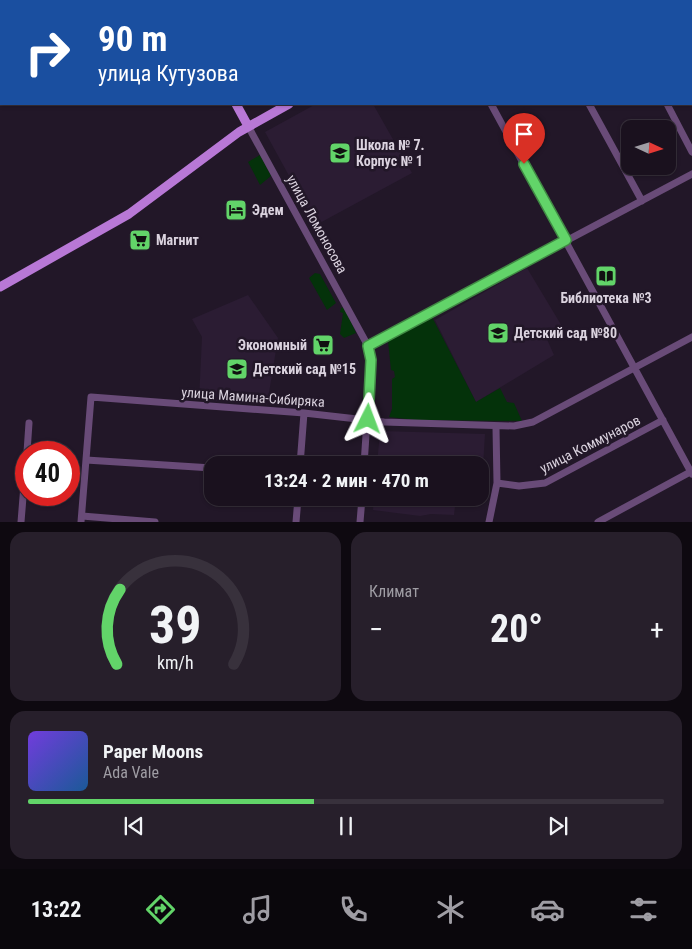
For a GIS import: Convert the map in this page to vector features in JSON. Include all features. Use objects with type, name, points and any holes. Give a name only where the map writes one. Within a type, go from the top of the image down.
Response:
[{"type":"main road","name":"улица Ломоносова","points":[[237,105],[248,126]]},
{"type":"main road","points":[[0,288],[129,214],[248,126],[287,105]]},
{"type":"street","points":[[492,105],[692,473],[598,522]]},
{"type":"street","points":[[590,105],[642,201]]},
{"type":"street","points":[[668,105],[692,152]]},
{"type":"street","name":"улица Ломоносова","points":[[248,126],[368,346],[371,360],[365,456]]},
{"type":"street","points":[[368,346],[692,174]]},
{"type":"street","name":"улица Мамина-Сибиряка","points":[[86,460],[91,397],[304,413],[384,422],[496,428],[533,422],[692,337]]},
{"type":"street","points":[[301,456],[304,413]]},
{"type":"street","name":"улица Коммунаров","points":[[497,483],[519,486],[546,483],[664,420]]},
{"type":"street","points":[[28,441],[29,423]]},
{"type":"street","points":[[489,522],[497,483],[496,428]]},
{"type":"street","points":[[155,522],[82,519],[86,460],[204,467]]},
{"type":"street","points":[[21,522],[22,506]]},
{"type":"street","points":[[296,522],[297,506]]},
{"type":"street","points":[[360,522],[361,506]]},
{"type":"shaded area","name":"Школа № 7. Корпус № 1","points":[[314,105],[374,105],[412,173],[316,225],[265,132]]},
{"type":"shaded area","name":"Детский сад №80","points":[[527,268],[563,328],[546,337],[554,355],[476,402],[435,320]]},
{"type":"shaded area","name":"Детский сад №15","points":[[248,295],[278,338],[267,405],[199,400],[202,337],[192,319]]},
{"type":"shaded area","points":[[380,431],[485,434],[484,456],[378,456]]},
{"type":"shaded area","points":[[373,506],[455,506],[454,515],[431,514],[420,516],[373,510]]},
{"type":"green space","points":[[260,155],[271,176],[260,185],[248,162]]},
{"type":"green space","points":[[315,273],[320,274],[336,303],[327,310],[309,278]]},
{"type":"green space","points":[[344,307],[356,333],[344,338],[340,334],[343,313],[340,312],[341,308]]},
{"type":"green space","points":[[432,317],[476,402],[500,388],[507,402],[514,403],[522,421],[415,420],[389,417],[392,409],[392,379],[395,377],[394,371],[391,370],[388,341]]},
{"type":"place","name":"Школа № 7. Корпус № 1","points":[[340,153]]},
{"type":"place","name":"Эдем","points":[[236,210]]},
{"type":"place","name":"Магнит","points":[[140,240]]},
{"type":"place","name":"Библиотека №3","points":[[606,276]]},
{"type":"place","name":"Детский сад №80","points":[[498,333]]},
{"type":"place","name":"Экономный","points":[[323,345]]},
{"type":"place","name":"Детский сад №15","points":[[237,369]]},
{"type":"route","points":[[368,419],[371,360],[368,346],[566,240],[524,164]]}]
